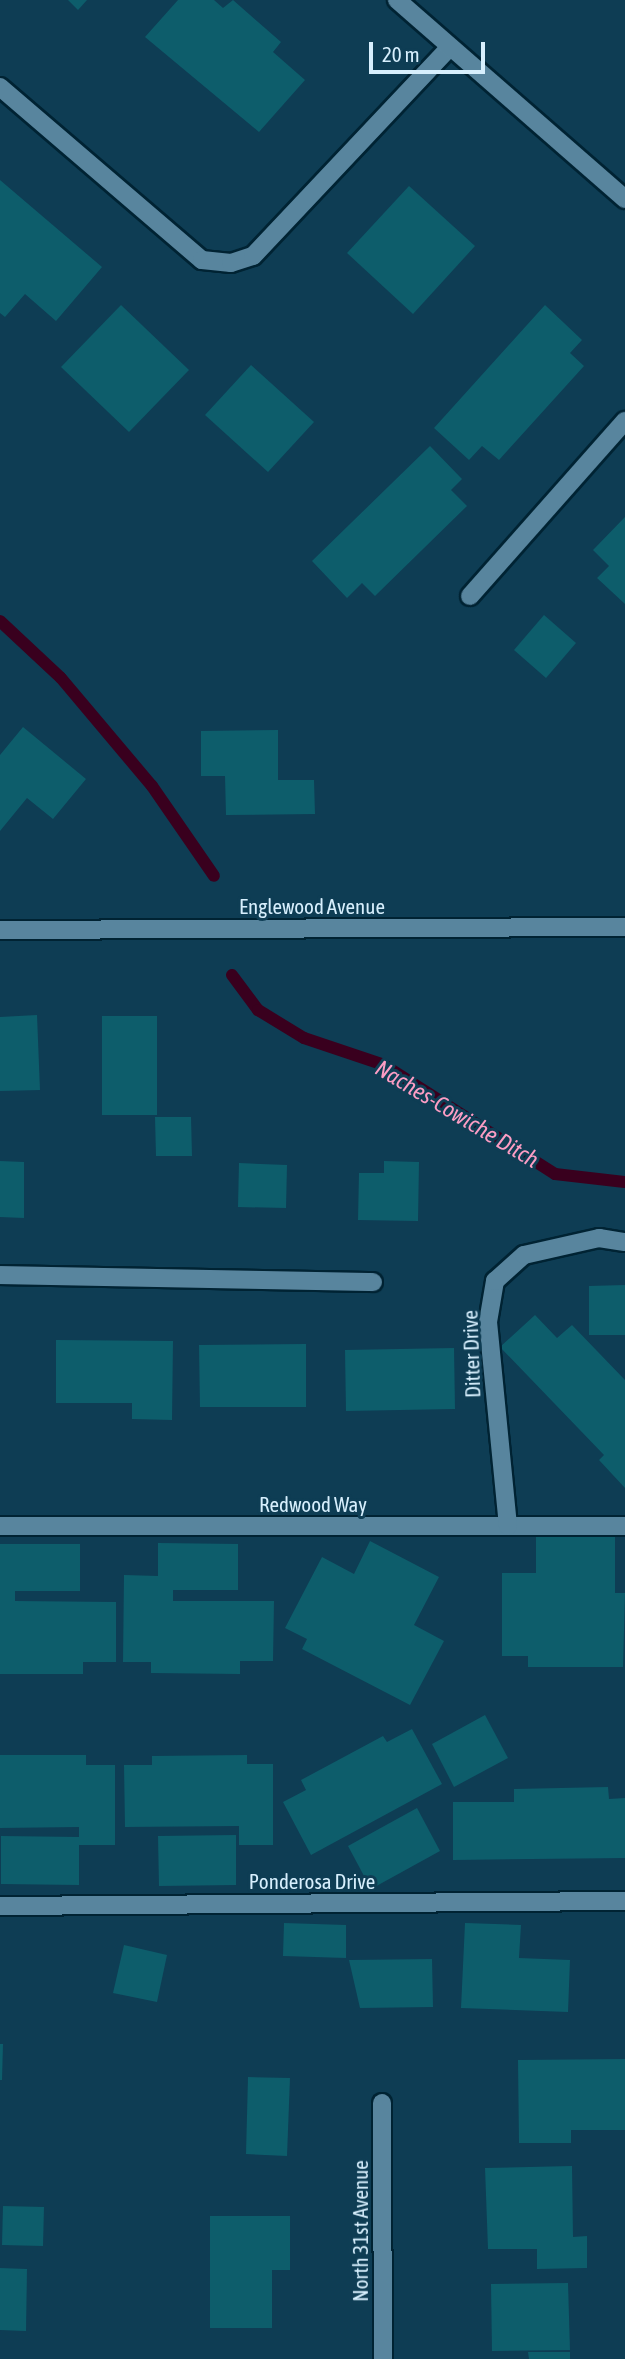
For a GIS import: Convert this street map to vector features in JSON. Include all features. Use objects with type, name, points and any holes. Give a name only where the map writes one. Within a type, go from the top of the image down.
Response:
[{"type":"street","points":[[397,0],[625,199]]},
{"type":"street","points":[[0,87],[202,260],[231,263],[253,256],[450,47]]},
{"type":"street","points":[[470,596],[625,421]]},
{"type":"street","name":"Englewood Avenue","points":[[0,930],[625,927]]},
{"type":"street","name":"Ditter Drive","points":[[508,1526],[488,1322],[495,1280],[524,1255],[599,1238],[625,1242]]},
{"type":"street","points":[[0,1275],[373,1282]]},
{"type":"street","name":"Redwood Way","points":[[0,1526],[625,1526]]},
{"type":"street","name":"Ponderosa Drive","points":[[0,1906],[625,1901]]},
{"type":"street","name":"North 31st Avenue","points":[[382,2103],[383,2359]]},
{"type":"building","points":[[68,0],[87,0],[78,10]]},
{"type":"building","points":[[178,0],[214,0],[223,8],[233,0],[281,42],[273,52],[305,80],[259,132],[145,37]]},
{"type":"building","points":[[0,180],[102,267],[56,321],[25,294],[5,317],[0,313]]},
{"type":"building","points":[[409,186],[475,246],[413,314],[347,253]]},
{"type":"building","points":[[121,305],[189,370],[129,432],[61,367]]},
{"type":"building","points":[[545,305],[582,340],[570,353],[584,366],[499,460],[482,446],[469,460],[434,428]]},
{"type":"building","points":[[251,365],[314,422],[268,472],[205,415]]},
{"type":"building","points":[[430,446],[462,479],[451,490],[467,506],[375,596],[362,583],[347,598],[312,561]]},
{"type":"building","points":[[625,517],[625,604],[597,578],[609,566],[593,550]]},
{"type":"building","points":[[544,615],[576,643],[546,678],[514,650]]},
{"type":"building","points":[[23,727],[86,779],[53,819],[27,798],[0,831],[0,755]]},
{"type":"building","points":[[278,730],[278,780],[314,780],[315,814],[226,815],[225,776],[201,776],[201,731]]},
{"type":"building","points":[[37,1015],[40,1090],[0,1091],[0,1017]]},
{"type":"building","points":[[102,1016],[157,1016],[157,1115],[102,1115]]},
{"type":"building","points":[[155,1117],[191,1117],[192,1156],[156,1156]]},
{"type":"building","points":[[0,1161],[24,1162],[24,1218],[0,1217]]},
{"type":"building","points":[[384,1161],[419,1162],[418,1221],[358,1220],[359,1173],[384,1173]]},
{"type":"building","points":[[239,1163],[287,1165],[286,1208],[238,1207]]},
{"type":"building","points":[[625,1285],[625,1335],[589,1335],[589,1286]]},
{"type":"building","points":[[535,1315],[557,1338],[572,1325],[625,1380],[625,1488],[599,1460],[604,1455],[500,1347]]},
{"type":"building","points":[[56,1340],[173,1341],[172,1420],[132,1419],[132,1403],[56,1403]]},
{"type":"building","points":[[306,1344],[306,1407],[200,1407],[199,1345]]},
{"type":"building","points":[[454,1348],[455,1409],[346,1411],[345,1350]]},
{"type":"building","points":[[536,1536],[615,1536],[615,1593],[625,1593],[623,1667],[528,1667],[528,1656],[502,1656],[502,1573],[536,1573]]},
{"type":"building","points":[[370,1541],[439,1577],[414,1625],[444,1641],[410,1705],[302,1649],[307,1639],[285,1628],[322,1557],[354,1574]]},
{"type":"building","points":[[158,1543],[238,1544],[238,1590],[173,1590],[173,1601],[274,1601],[273,1661],[240,1661],[240,1674],[151,1673],[151,1662],[123,1662],[124,1575],[158,1576]]},
{"type":"building","points":[[0,1544],[80,1544],[80,1591],[15,1591],[15,1601],[116,1602],[116,1662],[83,1662],[83,1674],[0,1674]]},
{"type":"building","points":[[485,1715],[508,1758],[454,1787],[432,1744]]},
{"type":"building","points":[[412,1729],[442,1784],[311,1855],[283,1802],[306,1790],[301,1780],[383,1736],[387,1742]]},
{"type":"building","points":[[0,1755],[86,1755],[86,1765],[115,1765],[115,1845],[79,1845],[79,1885],[1,1884],[1,1836],[79,1837],[79,1827],[0,1828]]},
{"type":"building","points":[[247,1755],[247,1764],[273,1764],[273,1845],[239,1845],[239,1826],[125,1827],[124,1765],[152,1765],[152,1756]]},
{"type":"building","points":[[608,1787],[609,1799],[625,1798],[625,1858],[453,1860],[453,1802],[514,1802],[514,1789]]},
{"type":"building","points":[[417,1808],[440,1851],[371,1889],[348,1846]]},
{"type":"building","points":[[236,1835],[236,1885],[159,1886],[158,1836]]},
{"type":"building","points":[[284,1923],[346,1925],[346,1958],[283,1956]]},
{"type":"building","points":[[465,1923],[521,1925],[519,1958],[570,1960],[568,2012],[461,2008]]},
{"type":"building","points":[[124,1945],[167,1955],[157,2002],[113,1993]]},
{"type":"building","points":[[432,1959],[433,2007],[360,2008],[349,1960]]},
{"type":"building","points":[[0,2044],[3,2044],[2,2080],[0,2080]]},
{"type":"building","points":[[625,2059],[625,2130],[571,2130],[571,2143],[519,2143],[518,2060]]},
{"type":"building","points":[[248,2077],[290,2078],[287,2156],[246,2154]]},
{"type":"building","points":[[572,2166],[573,2237],[587,2236],[587,2268],[537,2269],[537,2249],[488,2249],[485,2168]]},
{"type":"building","points":[[3,2206],[44,2207],[43,2246],[2,2245]]},
{"type":"building","points":[[210,2216],[290,2216],[290,2270],[272,2270],[272,2328],[210,2328]]},
{"type":"building","points":[[0,2268],[27,2269],[26,2331],[0,2330]]},
{"type":"building","points":[[568,2283],[570,2350],[492,2351],[491,2284]]},
{"type":"building","points":[[528,2352],[570,2352],[570,2359],[529,2359]]},
{"type":"waterway","name":"Naches-Cowiche Ditch","points":[[0,621],[61,678],[152,786],[214,876]]},
{"type":"waterway","name":"Naches-Cowiche Ditch","points":[[232,975],[258,1010],[304,1038],[384,1065],[555,1174],[625,1182]]}]
